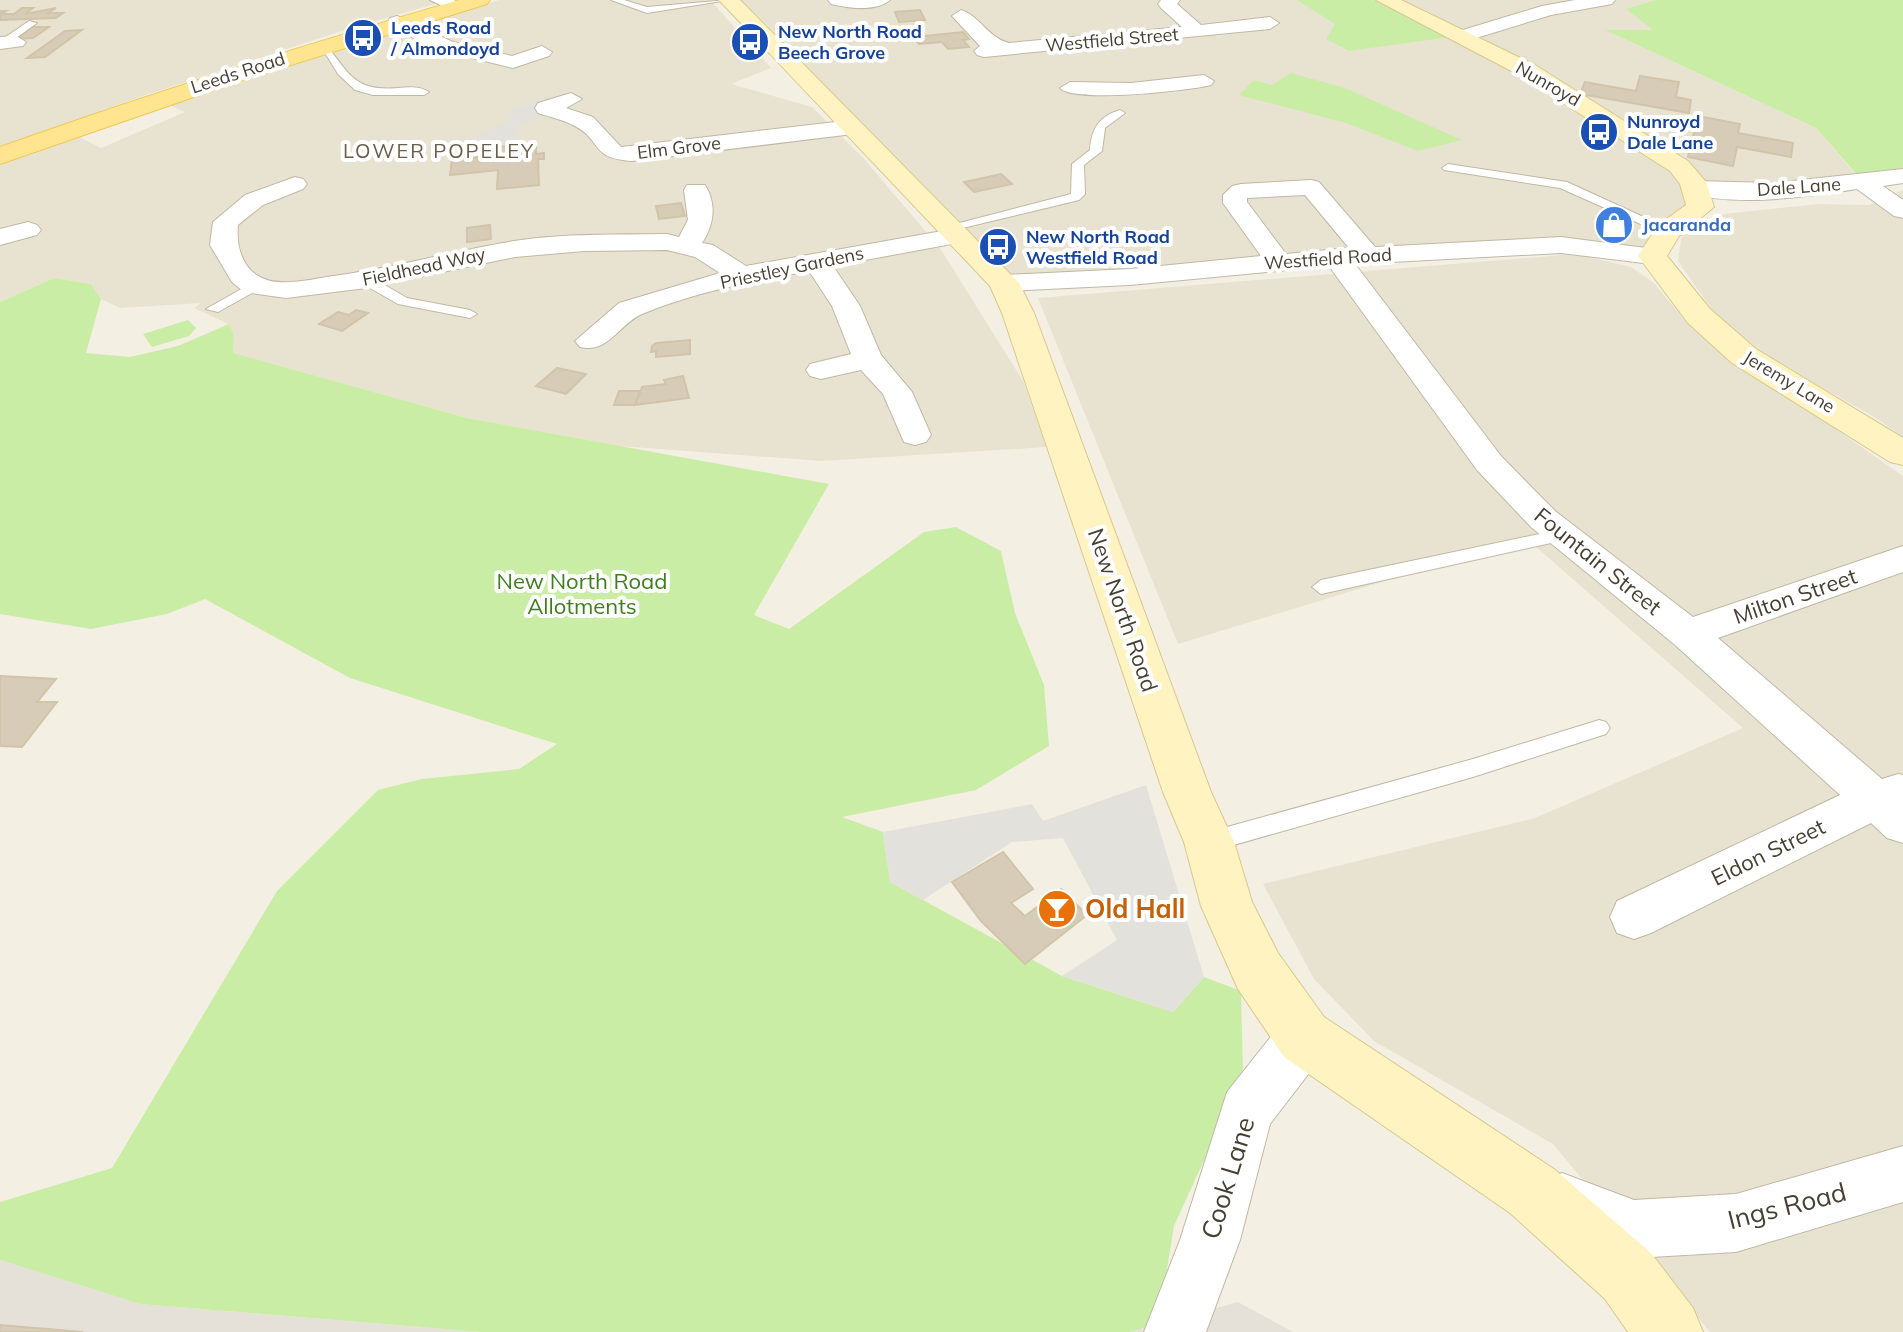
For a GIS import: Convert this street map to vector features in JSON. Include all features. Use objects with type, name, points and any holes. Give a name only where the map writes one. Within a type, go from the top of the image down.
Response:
[{"type":"main road","name":"Leeds Road","points":[[0,156],[119,112],[447,4],[480,0]]},
{"type":"main road","name":"New North Road","points":[[727,0],[1004,283],[1018,313],[1187,792],[1209,842],[1227,906],[1258,971],[1304,1037],[1532,1191],[1628,1276],[1667,1329]]},
{"type":"main road","name":"Nunroyd","points":[[1386,0],[1527,70],[1679,166],[1695,188]]},
{"type":"main road","points":[[1660,243],[1700,207],[1695,188]]},
{"type":"main road","name":"Jeremy Lane","points":[[1660,243],[1699,316],[1744,356],[1903,454]]},
{"type":"street","points":[[837,0],[851,3],[881,0]]},
{"type":"street","name":"Westfield Street","points":[[1171,0],[1167,4],[1173,12],[1198,32]]},
{"type":"street","points":[[1460,37],[1548,10],[1600,3]]},
{"type":"street","name":"Westfield Street","points":[[961,16],[989,44],[1005,48]]},
{"type":"street","points":[[397,22],[446,46],[513,62],[542,52]]},
{"type":"street","name":"Westfield Street","points":[[984,51],[1270,23]]},
{"type":"street","name":"Westfield Street","points":[[1026,49],[1063,83],[1131,89],[1204,81]]},
{"type":"street","name":"Elm Grove","points":[[571,99],[546,108],[585,122],[615,153],[632,154],[853,127]]},
{"type":"street","name":"Fountain Street","points":[[1293,165],[1311,187],[1352,256],[1489,463],[1543,519],[1688,634],[1894,805]]},
{"type":"street","name":"Dale Lane","points":[[1695,188],[1727,192],[1903,176]]},
{"type":"street","points":[[1862,182],[1903,211]]},
{"type":"street","points":[[254,286],[242,276],[223,245],[226,222],[254,200],[295,184]]},
{"type":"street","points":[[1279,262],[1235,203],[1235,195],[1241,191],[1311,187]]},
{"type":"street","points":[[685,246],[698,233],[701,218],[696,190]]},
{"type":"street","points":[[0,237],[28,230]]},
{"type":"street","name":"Priestley Gardens","points":[[590,341],[629,309],[741,275],[817,262],[954,231]]},
{"type":"street","name":"Fieldhead Way","points":[[254,286],[286,290],[366,280],[515,249],[653,242],[704,251],[741,275]]},
{"type":"street","name":"Westfield Road","points":[[1004,283],[1130,277],[1352,256],[1660,243]]},
{"type":"street","points":[[817,262],[846,306],[868,359],[897,392],[915,435]]},
{"type":"street","points":[[821,370],[868,359]]},
{"type":"street","name":"Milton Street","points":[[1688,634],[1903,559]]},
{"type":"street","name":"Eldon Street","points":[[1634,917],[1894,805]]},
{"type":"street","name":"Cook Lane","points":[[1175,1332],[1210,1240],[1246,1111],[1304,1037]]},
{"type":"street","name":"Ings Road","points":[[1532,1191],[1634,1229],[1736,1223],[1903,1174]]},
{"type":"lane","points":[[615,0],[647,10],[727,0]]},
{"type":"lane","points":[[6,43],[32,23]]},
{"type":"lane","points":[[322,45],[350,81],[366,90],[412,89],[424,92]]},
{"type":"lane","points":[[954,231],[1075,197],[1079,194],[1078,164],[1096,151],[1096,133],[1104,121],[1120,113]]},
{"type":"lane","points":[[1448,168],[1563,185],[1660,243]]},
{"type":"lane","points":[[366,280],[403,301],[470,314]]},
{"type":"lane","points":[[213,309],[254,286]]},
{"type":"lane","points":[[1321,587],[1563,535]]},
{"type":"lane","points":[[1209,842],[1473,768],[1599,728]]},
{"type":"shaded area","points":[[0,0],[449,0],[354,27],[140,97],[0,148]]},
{"type":"shaded area","points":[[499,0],[710,0],[771,68],[731,84],[812,107],[864,159],[940,248],[1023,381],[1047,447],[822,461],[619,446],[467,418],[232,353],[234,335],[229,324],[194,308],[201,303],[120,308],[101,299],[91,284],[54,278],[0,302],[0,164],[77,136],[101,148],[185,112],[165,103]]},
{"type":"shaded area","points":[[729,0],[1655,0],[1627,9],[1654,30],[1607,31],[1816,128],[1862,182],[1695,188],[1700,207],[1652,256],[1597,247],[1004,283]]},
{"type":"shaded area","points":[[562,93],[582,101],[518,125],[516,140],[474,144],[483,133],[514,118],[505,112]]},
{"type":"shaded area","points":[[1903,190],[1903,437],[1876,418],[1769,358],[1715,314],[1678,261],[1682,232],[1724,214],[1819,204],[1869,205]]},
{"type":"shaded area","points":[[1575,254],[1631,267],[1654,283],[1692,329],[1903,476],[1903,1332],[1710,1332],[1553,1144],[1374,1041],[1314,979],[1263,884],[1535,818],[1743,728],[1526,538],[1178,644],[1038,298]]},
{"type":"shaded area","points":[[1146,785],[1204,977],[1173,1012],[1062,976],[1117,940],[1063,838],[1012,842],[923,900],[890,882],[883,832],[1032,804],[1043,821]]},
{"type":"shaded area","points":[[0,1260],[140,1304],[481,1332],[0,1332]]},
{"type":"shaded area","points":[[1238,1302],[1293,1332],[1129,1332]]},
{"type":"green space","points":[[1297,0],[1373,0],[1450,37],[1349,51],[1326,39],[1335,24]]},
{"type":"green space","points":[[1655,0],[1903,0],[1903,168],[1858,176],[1816,128],[1605,30],[1653,30],[1626,9]]},
{"type":"green space","points":[[1291,73],[1345,88],[1462,140],[1418,151],[1346,123],[1239,95],[1254,80],[1272,85]]},
{"type":"green space","name":"New North Road Allotments","points":[[54,278],[91,284],[101,299],[86,353],[130,357],[178,346],[229,324],[234,335],[233,353],[467,418],[829,484],[754,615],[789,629],[924,532],[956,527],[1001,551],[1015,613],[1044,685],[1049,746],[976,790],[842,817],[883,832],[890,882],[1062,976],[1173,1012],[1204,977],[1241,991],[1243,1075],[1174,1226],[1158,1324],[1129,1332],[481,1332],[140,1304],[0,1260],[0,1202],[112,1168],[277,891],[378,790],[422,779],[519,769],[557,744],[350,678],[205,599],[167,614],[91,629],[0,614],[0,302]]},
{"type":"green space","points":[[188,320],[196,328],[189,336],[152,347],[143,334]]},
{"type":"building","points":[[22,8],[33,8],[25,14],[56,8],[48,13],[63,13],[56,18],[0,20],[0,11],[6,11],[1,14],[14,14]]},
{"type":"building","points":[[920,10],[925,20],[899,22],[895,12]]},
{"type":"building","points":[[33,27],[49,27],[33,38],[16,39]]},
{"type":"building","points":[[82,30],[45,57],[27,58],[65,31]]},
{"type":"building","points":[[963,32],[969,39],[963,40],[969,47],[948,49],[942,42],[919,44],[914,37]]},
{"type":"building","points":[[1640,76],[1679,82],[1676,97],[1691,100],[1689,113],[1580,94],[1585,82],[1636,91]]},
{"type":"building","points":[[1698,116],[1740,124],[1738,133],[1793,143],[1791,157],[1737,147],[1733,166],[1688,157]]},
{"type":"building","points":[[536,143],[536,154],[544,153],[544,159],[538,159],[539,185],[497,189],[498,170],[450,175],[452,160],[497,155],[498,147]]},
{"type":"building","points":[[1001,174],[1012,184],[974,192],[964,182]]},
{"type":"building","points":[[681,203],[685,216],[659,219],[656,206]]},
{"type":"building","name":"Jacaranda","points":[[1616,217],[1631,232],[1613,232],[1599,218]]},
{"type":"building","points":[[490,225],[491,239],[467,242],[467,228]]},
{"type":"building","points":[[356,310],[368,313],[342,331],[319,324],[338,312],[349,315]]},
{"type":"building","points":[[690,340],[690,354],[656,357],[656,351],[651,352],[656,343]]},
{"type":"building","points":[[557,368],[586,374],[566,394],[536,386]]},
{"type":"building","points":[[683,376],[689,398],[635,405],[642,387],[666,384],[664,380]]},
{"type":"building","points":[[619,391],[640,391],[635,405],[614,405]]},
{"type":"building","points":[[0,676],[56,679],[37,702],[57,702],[22,747],[0,746]]},
{"type":"building","name":"Old Hall","points":[[1003,852],[1033,889],[1011,903],[1025,916],[1061,889],[1087,915],[1025,964],[981,921],[952,882]]},
{"type":"building","points":[[0,1325],[83,1332],[0,1332]]},
{"type":"place","name":"Leeds Road / Almondoyd","points":[[363,38]]},
{"type":"place","name":"New North Road Beech Grove","points":[[750,42]]},
{"type":"place","name":"Nunroyd Dale Lane","points":[[1599,132]]},
{"type":"place","name":"Jacaranda","points":[[1614,225]]},
{"type":"place","name":"New North Road Westfield Road","points":[[998,247]]},
{"type":"place","name":"Old Hall","points":[[1057,909]]},
{"type":"district","name":"LOWER POPELEY","points":[[439,151]]}]
